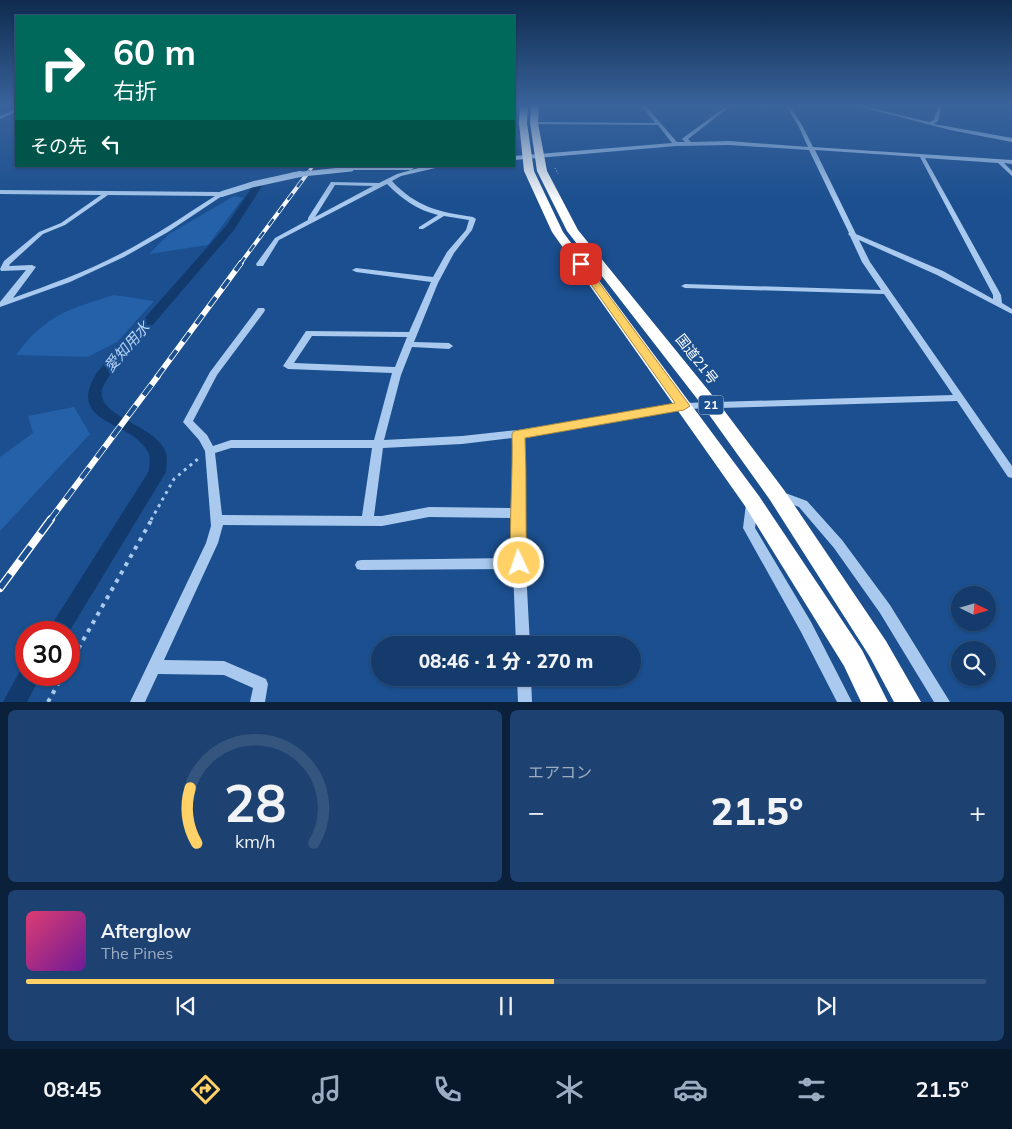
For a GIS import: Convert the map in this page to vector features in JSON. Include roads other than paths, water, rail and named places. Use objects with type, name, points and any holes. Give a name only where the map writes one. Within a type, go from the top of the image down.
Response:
[{"type":"highway","name":"国道21号","points":[[525,138],[528,171],[558,232],[752,501],[852,658],[875,702]]},
{"type":"highway","name":"国道21号","points":[[527,157],[531,138]]},
{"type":"highway","name":"国道21号","points":[[527,157],[542,171],[573,230],[711,405],[777,494],[878,649],[908,702]]},
{"type":"street","points":[[671,138],[676,144]]},
{"type":"street","points":[[687,138],[685,139],[689,143]]},
{"type":"street","points":[[806,138],[851,234],[885,292],[1012,474]]},
{"type":"street","points":[[972,138],[973,143]]},
{"type":"street","points":[[997,138],[1012,140]]},
{"type":"street","points":[[527,157],[689,143],[730,143],[922,158],[1012,162]]},
{"type":"street","points":[[922,158],[997,296],[998,304]]},
{"type":"street","points":[[1000,162],[1012,174]]},
{"type":"street","points":[[2,306],[108,263],[222,194],[253,183],[289,174],[351,169],[429,167]]},
{"type":"street","points":[[260,264],[277,239],[399,175],[429,167]]},
{"type":"street","points":[[312,221],[311,218],[333,184],[384,183],[434,214],[472,219],[470,230],[451,252],[436,280],[398,370],[378,444],[367,521]]},
{"type":"street","points":[[0,192],[222,194]]},
{"type":"street","points":[[2,306],[32,267],[4,269],[3,263],[41,233],[64,224],[108,192]]},
{"type":"street","points":[[420,228],[442,215]]},
{"type":"street","points":[[851,234],[940,273],[1012,312]]},
{"type":"street","points":[[356,270],[436,280]]},
{"type":"street","points":[[685,286],[885,292]]},
{"type":"street","points":[[136,702],[212,543],[217,520],[210,451],[203,438],[188,422],[213,374],[261,310]]},
{"type":"street","points":[[398,370],[288,366],[309,333],[411,340],[450,346]]},
{"type":"street","points":[[210,451],[240,444],[378,444],[462,440],[518,434],[684,406],[959,398]]},
{"type":"street","points":[[518,434],[520,482],[517,513],[523,636]]},
{"type":"street","points":[[777,494],[803,504],[838,544],[885,609],[943,702]]},
{"type":"street","points":[[752,501],[749,528],[806,627],[845,702]]},
{"type":"street","points":[[217,520],[382,521],[429,512],[517,513]]},
{"type":"street","points":[[361,565],[519,563]]},
{"type":"street","points":[[153,667],[224,668],[261,684],[257,702]]},
{"type":"street","points":[[525,686],[526,702]]},
{"type":"waterway","name":"愛知用水","points":[[64,621],[157,472],[158,453],[147,438],[107,415],[96,403],[95,390],[103,374],[230,228],[257,186]]},
{"type":"waterway","name":"愛知用水","points":[[14,702],[23,686]]},
{"type":"railway","points":[[306,175],[312,167]]},
{"type":"railway","points":[[240,264],[307,174]]},
{"type":"railway","points":[[157,377],[241,263]]},
{"type":"railway","points":[[50,520],[158,376]]},
{"type":"railway","points":[[0,588],[51,519]]}]
